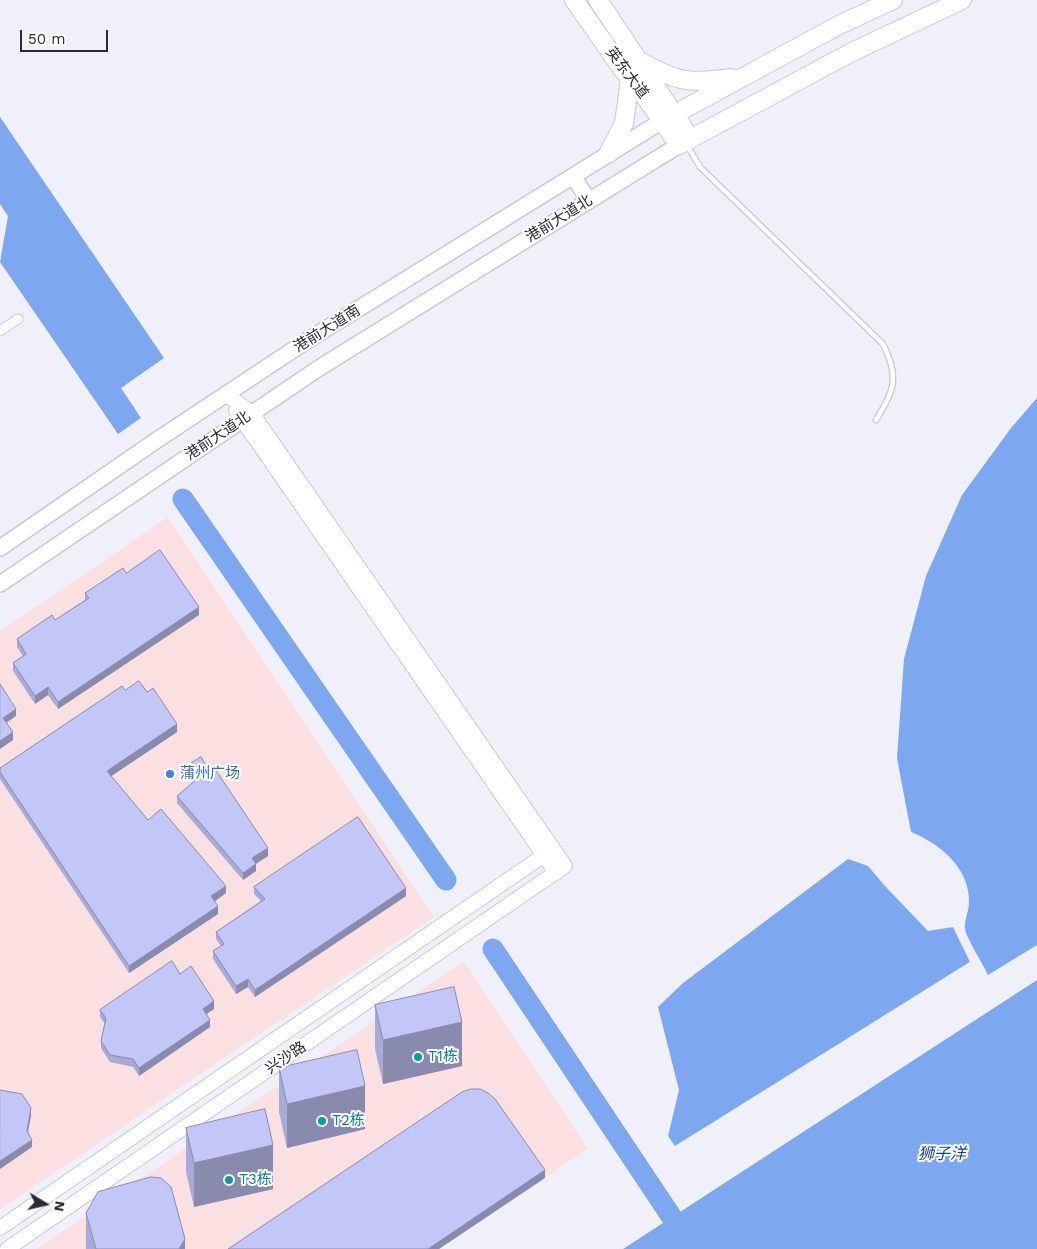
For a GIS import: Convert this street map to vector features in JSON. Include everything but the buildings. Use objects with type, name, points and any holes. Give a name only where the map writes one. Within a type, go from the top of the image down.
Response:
[{"type":"highway","name":"英东大道","points":[[574,0],[630,80],[646,98],[668,117]]},
{"type":"highway","name":"英东大道","points":[[598,0],[636,59],[668,117],[685,142]]},
{"type":"highway","points":[[668,117],[839,25],[893,0]]},
{"type":"highway","name":"港前大道北","points":[[685,142],[852,52],[962,0]]},
{"type":"highway","points":[[636,59],[680,80],[708,81],[744,76]]},
{"type":"highway","points":[[766,65],[777,92]]},
{"type":"highway","points":[[608,154],[624,123],[630,80]]},
{"type":"main road","name":"港前大道南","points":[[0,548],[157,440],[308,340],[668,117]]},
{"type":"main road","name":"港前大道北","points":[[0,584],[319,368],[685,142]]},
{"type":"main road","points":[[573,176],[589,200]]},
{"type":"street","points":[[0,331],[18,319]]},
{"type":"street","points":[[227,395],[246,417],[548,852]]},
{"type":"street","name":"兴沙路","points":[[0,1228],[548,852],[560,870],[7,1249]]},
{"type":"lane","points":[[685,142],[700,167],[883,344],[892,361],[894,380],[885,406],[876,420]]},
{"type":"shaded area","name":"蒲州广场","points":[[168,517],[434,917],[0,1209],[0,631]]},
{"type":"shaded area","points":[[464,961],[588,1149],[439,1249],[36,1249]]},
{"type":"water","points":[[0,117],[164,358],[121,388],[141,418],[118,434],[0,262],[8,216],[0,204]]},
{"type":"water","points":[[1037,398],[1037,945],[988,975],[965,929],[969,902],[964,878],[951,858],[942,850],[911,832],[897,758],[904,659],[926,576],[962,495],[1011,428]]},
{"type":"water","points":[[848,859],[868,866],[928,931],[953,927],[970,962],[675,1146],[668,1136],[679,1090],[658,1007],[683,983]]},
{"type":"water","name":"狮子洋","points":[[1037,980],[1037,1249],[623,1249]]},
{"type":"pier","points":[[970,962],[971,964],[676,1148],[673,1148]]},
{"type":"pier","points":[[1036,978],[1037,979],[793,1136]]},
{"type":"waterway","points":[[183,499],[446,880]]},
{"type":"waterway","points":[[493,949],[693,1249]]},
{"type":"place","name":"蒲州广场","points":[[170,774]]},
{"type":"place","name":"T1栋","points":[[418,1057]]},
{"type":"place","name":"T2栋","points":[[322,1121]]},
{"type":"place","name":"T3栋","points":[[229,1180]]}]
